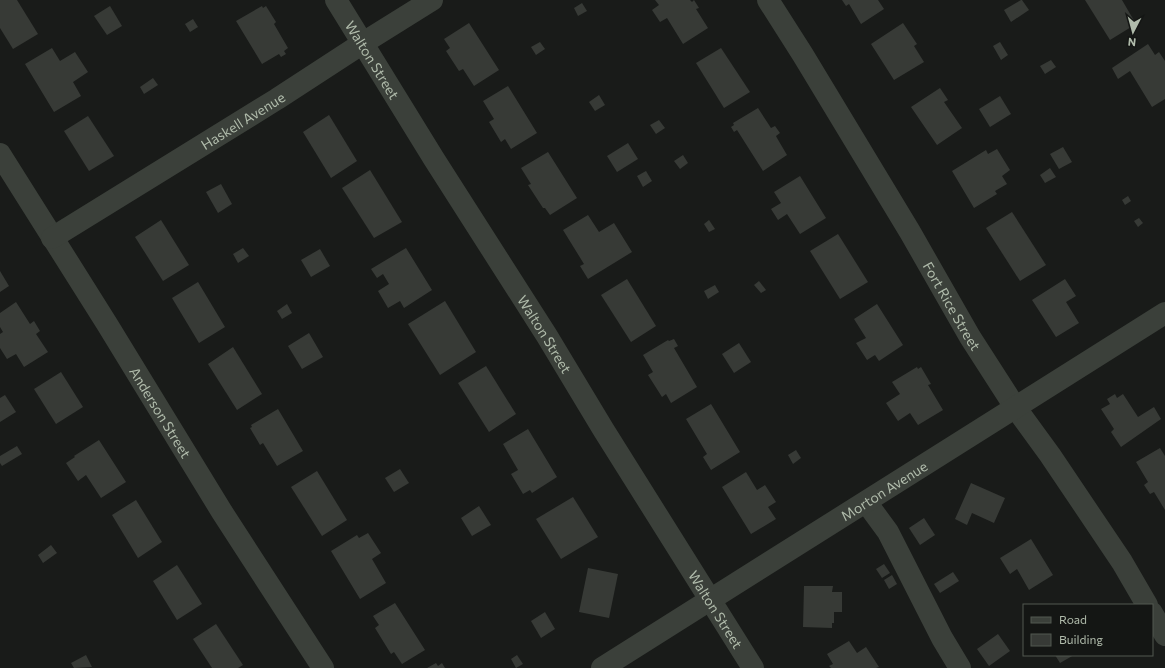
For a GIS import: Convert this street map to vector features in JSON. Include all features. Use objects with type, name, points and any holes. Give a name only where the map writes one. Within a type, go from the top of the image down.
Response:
[{"type":"street","name":"Walton Street","points":[[336,0],[753,668]]},
{"type":"street","name":"Haskell Avenue","points":[[52,238],[277,99],[432,0]]},
{"type":"street","name":"Fort Rice Street","points":[[768,0],[906,225],[970,338],[1118,556],[1146,604]]},
{"type":"street","name":"Anderson Street","points":[[0,154],[107,324],[222,512],[323,668]]},
{"type":"street","name":"Morton Avenue","points":[[602,668],[1165,313]]},
{"type":"street","points":[[866,502],[888,532],[942,638],[960,668]]},
{"type":"street","points":[[1153,615],[1165,635]]},
{"type":"building","points":[[0,0],[17,0],[38,34],[13,49],[0,28]]},
{"type":"building","points":[[655,0],[690,0],[692,2],[694,0],[699,8],[696,9],[708,28],[683,44],[667,18],[660,22],[652,10],[659,5]]},
{"type":"building","points":[[842,0],[878,0],[884,9],[861,24],[849,4],[846,6]]},
{"type":"building","points":[[1021,0],[1029,10],[1011,22],[1004,10]]},
{"type":"building","points":[[1085,0],[1122,0],[1136,24],[1110,40]]},
{"type":"building","points":[[582,3],[587,11],[578,16],[574,8]]},
{"type":"building","points":[[110,6],[122,26],[107,35],[94,16]]},
{"type":"building","points":[[262,6],[263,8],[266,6],[276,22],[274,24],[288,48],[284,51],[286,54],[281,57],[279,54],[262,64],[236,21]]},
{"type":"building","points":[[193,19],[198,27],[190,32],[185,24]]},
{"type":"building","points":[[469,23],[499,70],[474,86],[463,69],[459,71],[446,51],[450,48],[444,39]]},
{"type":"building","points":[[903,23],[917,44],[914,46],[924,62],[894,80],[871,44]]},
{"type":"building","points":[[540,42],[545,49],[536,55],[531,47]]},
{"type":"building","points":[[1000,42],[1008,55],[1001,60],[993,46]]},
{"type":"building","points":[[1148,44],[1155,55],[1159,52],[1165,61],[1165,99],[1152,107],[1130,71],[1118,79],[1112,68]]},
{"type":"building","points":[[52,48],[60,61],[75,52],[88,72],[73,82],[81,96],[54,112],[25,64]]},
{"type":"building","points":[[721,48],[750,92],[724,108],[696,63]]},
{"type":"building","points":[[1051,60],[1056,67],[1045,74],[1040,66]]},
{"type":"building","points":[[153,78],[158,85],[144,94],[140,87]]},
{"type":"building","points":[[508,86],[537,133],[511,149],[505,139],[501,142],[489,122],[494,119],[483,101]]},
{"type":"building","points":[[940,88],[948,100],[944,102],[962,128],[937,145],[911,107]]},
{"type":"building","points":[[599,95],[605,105],[595,111],[589,102]]},
{"type":"building","points":[[1000,96],[1011,114],[990,127],[979,109]]},
{"type":"building","points":[[758,108],[771,128],[775,126],[780,133],[776,136],[787,155],[763,171],[737,130],[734,132],[731,127],[734,125],[733,123]]},
{"type":"building","points":[[329,115],[357,161],[331,178],[303,132]]},
{"type":"building","points":[[88,116],[114,156],[89,171],[64,131]]},
{"type":"building","points":[[659,120],[665,128],[656,134],[650,125]]},
{"type":"building","points":[[628,143],[638,159],[617,172],[607,156]]},
{"type":"building","points":[[1063,147],[1072,162],[1059,169],[1050,154]]},
{"type":"building","points":[[997,149],[1010,170],[1002,176],[1007,184],[995,191],[997,194],[974,208],[952,171],[986,150],[988,154]]},
{"type":"building","points":[[548,152],[577,198],[550,215],[545,208],[543,208],[528,185],[531,184],[521,168]]},
{"type":"building","points":[[683,155],[688,163],[680,169],[674,161]]},
{"type":"building","points":[[1050,168],[1056,177],[1045,183],[1040,175]]},
{"type":"building","points":[[370,170],[402,222],[374,238],[342,188]]},
{"type":"building","points":[[646,171],[652,181],[643,187],[637,176]]},
{"type":"building","points":[[800,176],[826,218],[800,234],[787,214],[778,220],[771,209],[781,203],[774,192]]},
{"type":"building","points":[[221,184],[232,204],[218,213],[206,192]]},
{"type":"building","points":[[1128,196],[1131,201],[1125,205],[1122,200]]},
{"type":"building","points":[[1012,212],[1046,265],[1020,281],[986,228]]},
{"type":"building","points":[[588,215],[599,232],[614,223],[632,252],[588,279],[580,266],[584,264],[563,230]]},
{"type":"building","points":[[1139,218],[1143,223],[1138,227],[1134,221]]},
{"type":"building","points":[[161,220],[189,265],[163,281],[135,237]]},
{"type":"building","points":[[709,220],[715,229],[709,232],[704,224]]},
{"type":"building","points":[[838,234],[868,282],[840,299],[810,251]]},
{"type":"building","points":[[243,248],[249,256],[238,263],[233,254]]},
{"type":"building","points":[[406,248],[432,290],[404,308],[400,301],[388,308],[378,291],[389,284],[383,274],[377,278],[371,269]]},
{"type":"building","points":[[320,249],[330,266],[311,277],[301,260]]},
{"type":"building","points":[[0,271],[9,286],[0,292]]},
{"type":"building","points":[[627,279],[656,326],[631,342],[601,295]]},
{"type":"building","points":[[1065,279],[1076,296],[1066,302],[1079,323],[1056,337],[1032,300]]},
{"type":"building","points":[[759,281],[766,290],[761,293],[754,285]]},
{"type":"building","points":[[198,282],[225,327],[199,343],[172,298]]},
{"type":"building","points":[[715,285],[719,292],[708,299],[704,291]]},
{"type":"building","points":[[445,301],[476,352],[440,375],[408,324]]},
{"type":"building","points":[[16,302],[30,324],[34,321],[40,331],[36,334],[48,352],[24,367],[16,354],[7,359],[0,348],[0,334],[3,332],[0,327],[0,313]]},
{"type":"building","points":[[287,304],[292,313],[282,319],[277,311]]},
{"type":"building","points":[[877,304],[903,345],[879,361],[875,355],[867,360],[856,343],[866,338],[854,319]]},
{"type":"building","points":[[309,333],[323,357],[302,369],[288,346]]},
{"type":"building","points":[[674,339],[678,346],[674,348],[697,387],[671,403],[666,394],[662,397],[648,375],[653,372],[643,355],[668,340]]},
{"type":"building","points":[[739,343],[751,362],[734,373],[722,354]]},
{"type":"building","points":[[233,347],[262,394],[237,410],[208,364]]},
{"type":"building","points":[[486,366],[516,414],[489,432],[458,383]]},
{"type":"building","points":[[917,367],[918,369],[921,367],[931,384],[928,385],[943,410],[918,425],[910,413],[898,421],[886,403],[900,394],[892,382]]},
{"type":"building","points":[[61,372],[83,407],[56,424],[34,389]]},
{"type":"building","points":[[1115,394],[1117,398],[1123,394],[1138,417],[1154,407],[1161,419],[1121,447],[1111,432],[1114,429],[1101,409],[1110,404],[1107,399]]},
{"type":"building","points":[[5,395],[16,412],[0,422],[0,398]]},
{"type":"building","points":[[711,404],[740,452],[711,470],[703,457],[707,454],[686,419]]},
{"type":"building","points":[[278,409],[303,451],[277,466],[263,443],[260,445],[250,428],[252,427],[251,425]]},
{"type":"building","points":[[528,429],[557,477],[532,493],[530,490],[523,494],[511,474],[518,470],[503,444]]},
{"type":"building","points":[[99,440],[126,482],[101,498],[86,475],[78,481],[66,463]]},
{"type":"building","points":[[17,446],[22,454],[2,466],[0,463],[0,456]]},
{"type":"building","points":[[1160,448],[1165,456],[1165,510],[1154,492],[1150,494],[1144,485],[1148,482],[1136,462]]},
{"type":"building","points":[[796,450],[801,458],[793,464],[788,455]]},
{"type":"building","points":[[400,469],[409,483],[394,492],[385,478]]},
{"type":"building","points":[[317,471],[347,520],[322,536],[291,487]]},
{"type":"building","points":[[746,472],[757,490],[765,485],[776,502],[768,507],[776,519],[751,534],[722,487]]},
{"type":"building","points":[[971,483],[1005,498],[994,523],[972,513],[967,525],[955,519]]},
{"type":"building","points":[[573,497],[598,537],[561,559],[536,519]]},
{"type":"building","points":[[136,500],[162,542],[138,558],[112,515]]},
{"type":"building","points":[[479,506],[491,525],[472,536],[461,518]]},
{"type":"building","points":[[924,518],[935,535],[920,545],[909,528]]},
{"type":"building","points":[[368,533],[381,553],[372,559],[386,583],[360,599],[331,551],[357,535],[359,538]]},
{"type":"building","points":[[1031,539],[1053,575],[1029,590],[1017,569],[1010,574],[1000,558]]},
{"type":"building","points":[[51,545],[57,553],[43,563],[38,555]]},
{"type":"building","points":[[884,564],[890,573],[882,578],[876,569]]},
{"type":"building","points":[[177,565],[202,604],[177,620],[153,581]]},
{"type":"building","points":[[588,568],[618,574],[609,618],[579,612]]},
{"type":"building","points":[[953,572],[959,581],[940,593],[934,584]]},
{"type":"building","points":[[892,575],[897,584],[889,589],[884,580]]},
{"type":"building","points":[[804,586],[833,586],[832,592],[842,592],[842,612],[834,612],[834,623],[832,623],[832,628],[803,627]]},
{"type":"building","points":[[395,603],[425,650],[402,664],[394,652],[391,654],[375,628],[379,625],[373,616]]},
{"type":"building","points":[[545,612],[555,629],[541,638],[531,621]]},
{"type":"building","points":[[216,624],[243,665],[238,668],[212,668],[193,639]]},
{"type":"building","points":[[998,634],[1010,651],[989,666],[977,649]]},
{"type":"building","points":[[849,641],[857,653],[866,647],[879,667],[831,668],[829,666],[833,664],[827,654]]},
{"type":"building","points":[[86,655],[92,667],[74,668],[71,663]]},
{"type":"building","points":[[517,655],[523,664],[516,668],[511,659]]},
{"type":"building","points":[[1056,656],[1072,656],[1060,663]]},
{"type":"building","points":[[436,663],[438,666],[442,663],[445,668],[427,668]]}]
